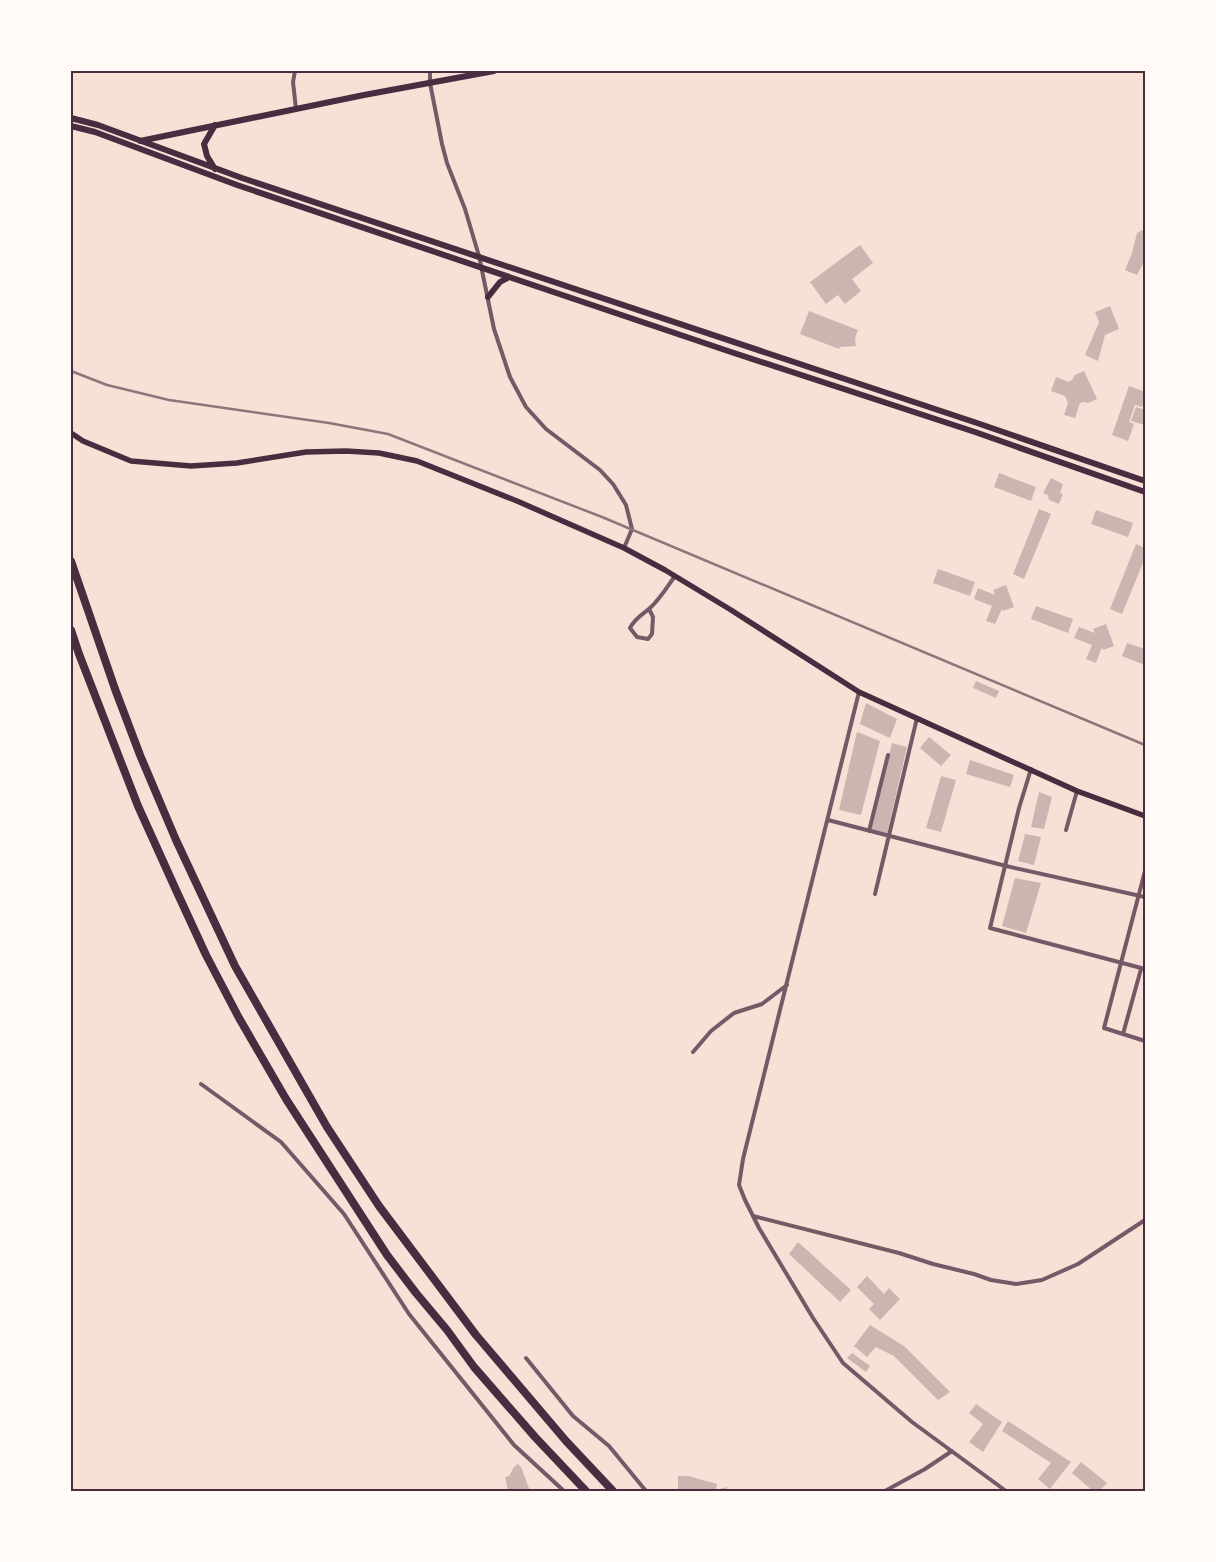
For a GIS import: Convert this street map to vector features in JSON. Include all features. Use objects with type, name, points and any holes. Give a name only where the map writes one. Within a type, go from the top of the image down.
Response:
[{"type":"highway","points":[[71,561],[115,690],[176,840],[235,966],[328,1127],[379,1206],[476,1335],[566,1441],[613,1491]]},
{"type":"highway","points":[[71,630],[138,806],[206,955],[262,1059],[306,1131],[387,1255],[474,1367],[535,1437],[586,1491]]},
{"type":"main road","points":[[126,144],[296,108],[494,71]]},
{"type":"main road","points":[[71,118],[98,125],[215,168],[1145,481]]},
{"type":"main road","points":[[215,125],[204,144],[207,156],[215,168]]},
{"type":"main road","points":[[71,126],[95,132],[237,186],[975,432],[1145,492]]},
{"type":"main road","points":[[488,297],[500,282],[509,277]]},
{"type":"main road","points":[[71,433],[83,441],[131,461],[191,466],[237,463],[306,452],[346,451],[379,453],[417,461],[517,501],[624,548],[675,576],[859,692],[1077,791],[1145,816]]},
{"type":"street","points":[[294,71],[293,82],[296,108]]},
{"type":"street","points":[[430,71],[430,83],[447,163],[465,209],[479,256],[494,329],[510,377],[526,407],[546,429],[600,470],[613,484],[626,506],[632,529],[624,548]]},
{"type":"street","points":[[649,609],[653,617],[652,634],[648,638],[637,637],[630,628],[634,619],[649,609],[662,595],[675,576]]},
{"type":"street","points":[[859,692],[786,985],[739,1185],[753,1216],[813,1318],[843,1363],[912,1422],[1006,1491]]},
{"type":"street","points":[[875,894],[917,718]]},
{"type":"street","points":[[869,831],[888,754]]},
{"type":"street","points":[[1031,770],[1019,808],[990,928],[1143,969],[1123,1034]]},
{"type":"street","points":[[1066,830],[1077,791]]},
{"type":"street","points":[[828,820],[1006,866],[1145,897]]},
{"type":"street","points":[[1145,871],[1104,1028],[1145,1041]]},
{"type":"street","points":[[693,1052],[711,1031],[734,1013],[762,1004],[786,985]]},
{"type":"street","points":[[201,1084],[281,1142],[344,1214],[409,1314],[514,1445],[564,1491]]},
{"type":"street","points":[[753,1216],[904,1254],[991,1280],[1016,1284],[1042,1280],[1078,1264],[1145,1220]]},
{"type":"street","points":[[526,1358],[574,1416],[609,1446],[646,1491]]},
{"type":"street","points":[[885,1491],[925,1469],[952,1451]]},
{"type":"building","points":[[1145,229],[1145,260],[1137,275],[1125,270],[1137,233]]},
{"type":"building","points":[[860,245],[873,263],[852,279],[861,291],[845,304],[838,295],[826,304],[810,282]]},
{"type":"building","points":[[1110,306],[1119,329],[1105,335],[1098,361],[1085,355],[1099,322],[1095,312]]},
{"type":"building","points":[[809,311],[858,330],[855,338],[856,346],[840,347],[839,349],[800,334]]},
{"type":"building","points":[[1084,371],[1097,399],[1088,403],[1080,403],[1075,418],[1064,415],[1068,403],[1065,396],[1051,391],[1056,377],[1069,382],[1074,378],[1073,376]]},
{"type":"building","points":[[1129,386],[1145,392],[1145,398],[1142,407],[1135,405],[1129,422],[1134,424],[1128,441],[1112,435]]},
{"type":"building","points":[[1136,407],[1145,410],[1145,425],[1131,421]]},
{"type":"building","points":[[999,473],[1036,487],[1031,501],[994,487]]},
{"type":"building","points":[[1051,478],[1063,484],[1060,493],[1063,494],[1059,504],[1049,500],[1048,495],[1043,493]]},
{"type":"building","points":[[1039,509],[1051,514],[1024,579],[1013,574]]},
{"type":"building","points":[[1096,510],[1133,523],[1128,537],[1091,524]]},
{"type":"building","points":[[1136,544],[1145,548],[1145,558],[1122,614],[1110,609]]},
{"type":"building","points":[[938,569],[975,582],[970,596],[933,583]]},
{"type":"building","points":[[1006,585],[1014,607],[1003,611],[1002,609],[995,624],[986,621],[992,606],[974,599],[978,588],[995,595],[993,590]]},
{"type":"building","points":[[1036,606],[1073,619],[1068,633],[1031,619]]},
{"type":"building","points":[[1106,624],[1114,646],[1103,650],[1102,647],[1096,663],[1086,659],[1092,645],[1074,638],[1079,627],[1095,633],[1093,629]]},
{"type":"building","points":[[1127,643],[1145,649],[1145,665],[1122,656]]},
{"type":"building","points":[[976,681],[999,691],[996,698],[973,688]]},
{"type":"building","points":[[866,703],[897,719],[890,738],[860,724]]},
{"type":"building","points":[[857,732],[880,741],[861,815],[839,810]]},
{"type":"building","points":[[929,737],[951,755],[941,766],[920,748]]},
{"type":"building","points":[[892,743],[907,747],[887,834],[871,830]]},
{"type":"building","points":[[970,760],[1014,775],[1010,787],[966,774]]},
{"type":"building","points":[[941,776],[956,780],[941,832],[926,828]]},
{"type":"building","points":[[1039,792],[1052,797],[1044,829],[1031,827]]},
{"type":"building","points":[[1025,834],[1041,837],[1034,865],[1018,861]]},
{"type":"building","points":[[1015,878],[1041,883],[1026,933],[1002,926]]},
{"type":"building","points":[[798,1242],[851,1290],[840,1302],[789,1254]]},
{"type":"building","points":[[867,1276],[884,1294],[889,1288],[900,1299],[880,1320],[869,1309],[874,1304],[857,1287]]},
{"type":"building","points":[[870,1325],[904,1346],[950,1392],[938,1400],[894,1356],[876,1347],[867,1357],[854,1346]]},
{"type":"building","points":[[852,1353],[870,1366],[866,1372],[847,1358]]},
{"type":"building","points":[[976,1404],[1002,1422],[983,1452],[969,1442],[983,1424],[969,1413]]},
{"type":"building","points":[[1008,1421],[1071,1462],[1050,1489],[1038,1479],[1051,1463],[1002,1431]]},
{"type":"building","points":[[1081,1462],[1107,1483],[1099,1491],[1093,1491],[1072,1473]]},
{"type":"building","points":[[518,1464],[521,1467],[530,1491],[508,1491],[505,1477],[509,1476]]},
{"type":"building","points":[[678,1476],[688,1476],[717,1484],[716,1490],[727,1487],[727,1491],[678,1491]]},
{"type":"railway","points":[[71,371],[107,385],[169,400],[329,423],[388,434],[602,517],[1145,745]]}]
